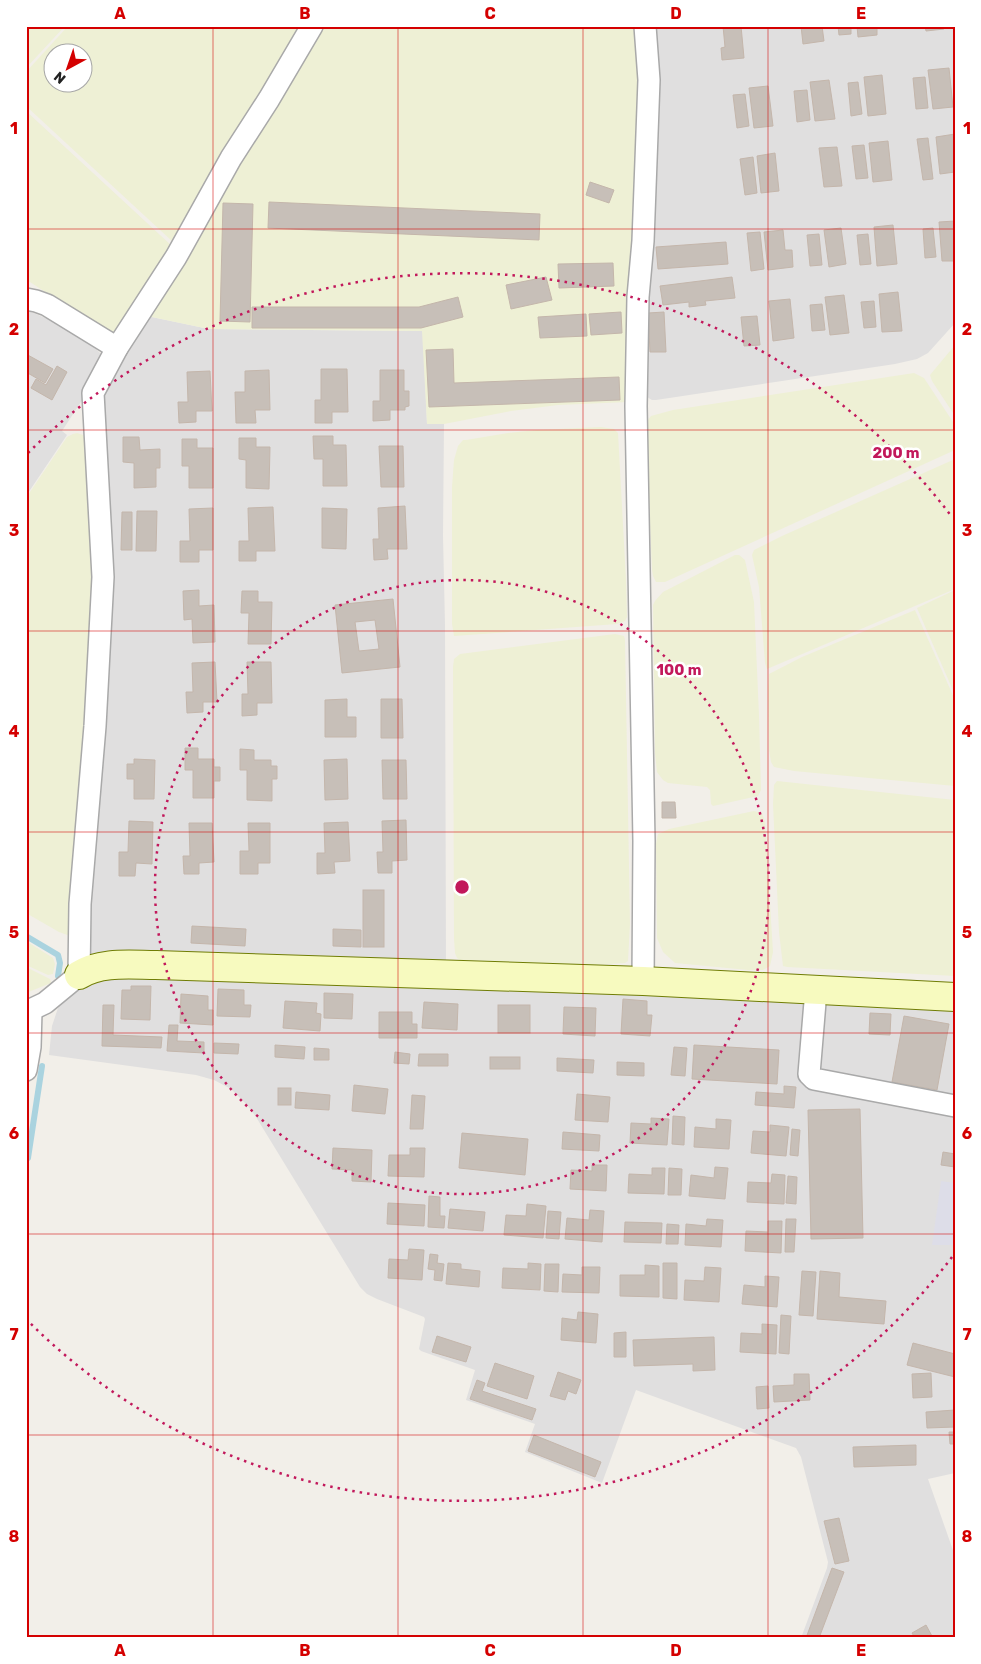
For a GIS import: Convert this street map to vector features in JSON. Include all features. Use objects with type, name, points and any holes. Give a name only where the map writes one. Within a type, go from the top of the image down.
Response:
[{"type":"street","points":[[79,975],[80,904],[96,726],[103,577],[93,393],[117,348],[176,257],[231,158],[270,99],[312,26]]},
{"type":"street","points":[[643,981],[644,831],[636,406],[638,297],[643,241],[649,80],[645,26]]},
{"type":"street","points":[[26,299],[47,305],[117,348]]},
{"type":"street","points":[[26,1070],[30,1047],[28,1011],[45,1004],[88,969],[125,965],[643,981],[955,997]]},
{"type":"street","points":[[816,990],[809,1074],[811,1077],[955,1106]]},
{"type":"shaded area","points":[[650,26],[955,26],[955,323],[928,353],[917,359],[895,364],[656,400],[647,397]]},
{"type":"shaded area","points":[[26,310],[48,319],[85,341],[102,355],[88,391],[62,431],[67,435],[26,496]]},
{"type":"shaded area","points":[[147,316],[209,329],[423,331],[427,424],[444,424],[446,968],[93,957],[88,953],[102,392]]},
{"type":"shaded area","points":[[112,974],[955,1007],[955,1473],[928,1479],[955,1556],[955,1638],[801,1638],[828,1562],[801,1457],[796,1448],[636,1390],[602,1483],[525,1452],[535,1424],[466,1400],[475,1370],[421,1351],[419,1349],[424,1317],[377,1299],[367,1294],[360,1287],[256,1117],[231,1089],[214,1080],[196,1075],[49,1055],[52,1026],[58,1008],[74,992],[88,983]]},
{"type":"shaded area","points":[[941,1181],[955,1183],[955,1245],[932,1245]]},
{"type":"green space","points":[[26,26],[65,26],[50,42],[42,42],[42,51],[26,68]]},
{"type":"green space","points":[[68,26],[304,26],[173,242],[26,106],[26,72],[42,54],[42,92],[92,92],[92,42],[53,42]]},
{"type":"green space","points":[[318,26],[641,26],[628,402],[558,405],[511,411],[444,424],[427,424],[422,331],[209,329],[147,316]]},
{"type":"green space","points":[[26,111],[173,247],[116,331],[111,332],[82,316],[30,282],[26,284]]},
{"type":"green space","points":[[955,345],[955,416],[930,375]]},
{"type":"green space","points":[[914,373],[924,378],[955,425],[955,450],[665,582],[656,582],[652,570],[646,425],[651,416],[673,410]]},
{"type":"green space","points":[[601,427],[614,429],[618,433],[626,580],[627,617],[625,621],[617,624],[454,636],[452,624],[452,487],[454,460],[458,446],[463,440],[508,433]]},
{"type":"green space","points":[[77,433],[86,436],[97,576],[70,936],[59,932],[26,913],[26,498],[67,437]]},
{"type":"green space","points":[[955,459],[955,589],[767,669],[759,587],[752,555],[754,550]]},
{"type":"green space","points":[[735,555],[739,555],[745,560],[754,602],[761,790],[758,796],[713,806],[711,804],[710,790],[707,787],[668,783],[657,772],[655,753],[653,605],[663,592]]},
{"type":"green space","points":[[955,590],[955,695],[917,608]]},
{"type":"green space","points":[[915,610],[955,700],[955,786],[794,771],[774,767],[769,750],[769,674],[802,657]]},
{"type":"green space","points":[[615,634],[624,636],[625,640],[630,924],[628,961],[625,963],[595,965],[460,960],[455,953],[454,939],[454,659],[460,654]]},
{"type":"green space","points":[[777,781],[955,800],[955,976],[783,966],[779,932],[773,804],[774,785]]},
{"type":"green space","points":[[754,811],[762,813],[765,822],[773,952],[770,966],[763,970],[748,970],[675,963],[663,952],[657,938],[656,844],[658,834],[669,829]]},
{"type":"green space","points":[[26,941],[53,958],[55,964],[53,974],[48,975],[26,965]]},
{"type":"green space","points":[[26,967],[50,979],[51,983],[26,993]]},
{"type":"building","points":[[723,26],[741,26],[744,58],[722,60],[721,48],[725,47]]},
{"type":"building","points":[[801,26],[822,26],[824,41],[803,44]]},
{"type":"building","points":[[838,26],[851,26],[851,34],[839,35]]},
{"type":"building","points":[[857,26],[877,26],[877,35],[858,37]]},
{"type":"building","points":[[925,26],[943,26],[944,29],[926,31]]},
{"type":"building","points":[[949,68],[953,107],[933,109],[928,70]]},
{"type":"building","points":[[882,75],[886,114],[868,116],[864,77]]},
{"type":"building","points":[[925,77],[928,108],[916,109],[913,78]]},
{"type":"building","points":[[829,80],[835,119],[815,121],[810,82]]},
{"type":"building","points":[[858,82],[862,114],[851,116],[848,83]]},
{"type":"building","points":[[768,86],[773,126],[754,128],[749,88]]},
{"type":"building","points":[[807,90],[810,120],[797,122],[794,91]]},
{"type":"building","points":[[745,94],[749,126],[737,128],[733,95]]},
{"type":"building","points":[[955,134],[955,172],[940,174],[936,137]]},
{"type":"building","points":[[928,138],[933,179],[923,180],[917,139]]},
{"type":"building","points":[[888,141],[892,180],[873,182],[869,143]]},
{"type":"building","points":[[864,145],[868,178],[856,179],[852,146]]},
{"type":"building","points":[[837,147],[842,186],[824,187],[819,148]]},
{"type":"building","points":[[775,153],[779,191],[761,193],[757,156]]},
{"type":"building","points":[[753,157],[757,193],[745,195],[740,159]]},
{"type":"building","points":[[590,182],[614,190],[609,203],[586,195]]},
{"type":"building","points":[[269,202],[540,214],[539,240],[268,228]]},
{"type":"building","points":[[223,203],[253,204],[250,322],[220,321]]},
{"type":"building","points":[[955,221],[955,261],[942,261],[939,222]]},
{"type":"building","points":[[893,225],[897,264],[877,266],[874,227]]},
{"type":"building","points":[[841,228],[846,264],[829,267],[824,230]]},
{"type":"building","points":[[933,228],[936,257],[925,258],[923,229]]},
{"type":"building","points":[[783,230],[785,250],[792,250],[793,267],[768,270],[764,232]]},
{"type":"building","points":[[760,232],[764,269],[751,271],[747,233]]},
{"type":"building","points":[[819,234],[822,265],[810,266],[807,235]]},
{"type":"building","points":[[868,234],[871,264],[860,265],[857,235]]},
{"type":"building","points":[[726,242],[728,264],[658,269],[656,247]]},
{"type":"building","points":[[613,263],[614,286],[559,288],[558,264]]},
{"type":"building","points":[[546,277],[552,300],[511,309],[506,285]]},
{"type":"building","points":[[732,277],[735,298],[705,301],[706,305],[689,307],[689,302],[663,305],[660,286]]},
{"type":"building","points":[[898,292],[902,331],[882,332],[879,294]]},
{"type":"building","points":[[844,295],[849,333],[830,335],[825,297]]},
{"type":"building","points":[[458,297],[463,317],[421,328],[252,328],[252,307],[419,307]]},
{"type":"building","points":[[790,299],[794,338],[773,341],[769,301]]},
{"type":"building","points":[[874,301],[876,327],[864,328],[861,302]]},
{"type":"building","points":[[822,304],[825,330],[812,331],[810,305]]},
{"type":"building","points":[[621,312],[622,333],[591,335],[589,314]]},
{"type":"building","points":[[664,312],[666,352],[650,352],[648,313]]},
{"type":"building","points":[[586,314],[587,336],[540,338],[538,317]]},
{"type":"building","points":[[757,316],[760,345],[744,346],[741,317]]},
{"type":"building","points":[[453,349],[454,383],[619,377],[620,400],[429,407],[426,350]]},
{"type":"building","points":[[26,354],[53,369],[45,383],[26,372]]},
{"type":"building","points":[[57,366],[67,372],[52,400],[31,388],[36,379],[46,385]]},
{"type":"building","points":[[321,369],[347,369],[348,412],[332,412],[332,423],[315,423],[315,400],[321,400]]},
{"type":"building","points":[[269,370],[270,410],[255,410],[256,423],[236,423],[235,392],[245,392],[245,371]]},
{"type":"building","points":[[380,370],[404,370],[404,391],[409,391],[409,406],[405,407],[405,410],[390,410],[390,420],[373,421],[373,401],[380,401]]},
{"type":"building","points":[[210,371],[212,411],[196,411],[196,422],[179,423],[178,402],[188,402],[187,372]]},
{"type":"building","points":[[313,436],[333,436],[333,445],[346,445],[347,486],[323,486],[323,459],[314,459]]},
{"type":"building","points":[[123,437],[139,437],[140,450],[160,449],[160,468],[156,468],[156,487],[134,488],[134,463],[123,462]]},
{"type":"building","points":[[239,438],[256,438],[256,447],[270,447],[269,489],[246,488],[246,460],[239,459]]},
{"type":"building","points":[[182,439],[197,439],[197,448],[213,448],[213,488],[189,488],[189,466],[182,466]]},
{"type":"building","points":[[379,446],[403,446],[404,487],[381,487]]},
{"type":"building","points":[[405,506],[407,549],[387,549],[388,559],[374,560],[373,539],[379,539],[378,508]]},
{"type":"building","points":[[273,507],[275,551],[256,551],[256,561],[239,561],[239,541],[249,541],[248,508]]},
{"type":"building","points":[[213,508],[213,550],[199,550],[199,562],[180,562],[180,541],[190,541],[189,509]]},
{"type":"building","points":[[322,508],[347,509],[346,549],[322,548]]},
{"type":"building","points":[[137,511],[157,511],[156,551],[136,551]]},
{"type":"building","points":[[122,512],[132,512],[132,550],[121,550]]},
{"type":"building","points":[[199,590],[199,606],[214,605],[215,642],[193,643],[192,619],[184,620],[183,591]]},
{"type":"building","points":[[242,591],[258,591],[258,602],[272,602],[271,644],[248,644],[249,613],[241,613]]},
{"type":"building","points":[[393,599],[400,667],[342,673],[335,605]],"holes":[[[375,620],[379,649],[359,651],[355,622]]]},
{"type":"building","points":[[215,662],[217,702],[203,702],[203,712],[187,713],[186,692],[193,692],[192,663]]},
{"type":"building","points":[[247,662],[271,662],[272,703],[257,703],[257,715],[242,716],[242,694],[248,694]]},
{"type":"building","points":[[347,699],[347,717],[356,717],[356,737],[325,737],[325,700]]},
{"type":"building","points":[[381,699],[402,699],[403,738],[381,738]]},
{"type":"building","points":[[185,748],[198,748],[198,759],[214,759],[214,767],[220,767],[220,781],[214,781],[214,798],[193,798],[193,770],[185,770]]},
{"type":"building","points":[[240,749],[254,750],[254,760],[271,760],[271,766],[277,766],[277,779],[272,779],[272,801],[247,800],[247,770],[240,770]]},
{"type":"building","points":[[134,759],[155,760],[154,799],[134,799],[134,779],[127,779],[127,764],[134,764]]},
{"type":"building","points":[[347,759],[348,799],[325,800],[324,760]]},
{"type":"building","points":[[382,760],[406,760],[407,799],[383,799]]},
{"type":"building","points":[[662,802],[675,802],[676,818],[662,818]]},
{"type":"building","points":[[406,820],[407,860],[392,861],[392,873],[378,873],[377,852],[383,852],[382,821]]},
{"type":"building","points":[[129,821],[153,822],[152,864],[136,863],[135,876],[119,876],[119,852],[128,852]]},
{"type":"building","points":[[348,822],[350,861],[334,862],[335,873],[317,874],[317,853],[325,853],[324,823]]},
{"type":"building","points":[[189,823],[212,823],[214,862],[199,863],[199,874],[184,874],[183,856],[190,856]]},
{"type":"building","points":[[248,823],[270,823],[270,863],[258,863],[258,874],[240,874],[240,851],[249,851]]},
{"type":"building","points":[[363,890],[384,890],[384,947],[363,947]]},
{"type":"building","points":[[192,926],[246,929],[245,946],[191,943]]},
{"type":"building","points":[[333,929],[361,930],[361,947],[333,946]]},
{"type":"building","points":[[131,986],[151,986],[150,1020],[121,1019],[122,990],[131,990]]},
{"type":"building","points":[[218,989],[244,990],[244,1005],[251,1005],[250,1017],[217,1016]]},
{"type":"building","points":[[324,993],[353,994],[352,1019],[324,1018]]},
{"type":"building","points":[[181,994],[208,996],[208,1010],[213,1010],[213,1025],[180,1023]]},
{"type":"building","points":[[623,999],[647,1001],[647,1015],[652,1015],[650,1036],[621,1034]]},
{"type":"building","points":[[285,1001],[317,1003],[316,1013],[321,1014],[320,1031],[283,1028]]},
{"type":"building","points":[[424,1002],[458,1004],[457,1030],[422,1028]]},
{"type":"building","points":[[103,1005],[114,1005],[113,1035],[162,1037],[161,1048],[102,1046]]},
{"type":"building","points":[[498,1005],[530,1005],[530,1033],[498,1033]]},
{"type":"building","points":[[564,1007],[596,1008],[595,1036],[563,1034]]},
{"type":"building","points":[[379,1012],[412,1012],[412,1024],[417,1024],[417,1038],[379,1038]]},
{"type":"building","points":[[870,1013],[891,1014],[890,1035],[869,1034]]},
{"type":"building","points":[[904,1016],[949,1024],[937,1090],[892,1082]]},
{"type":"building","points":[[169,1025],[178,1025],[177,1041],[204,1042],[204,1053],[167,1051]]},
{"type":"building","points":[[214,1043],[239,1044],[238,1054],[214,1053]]},
{"type":"building","points":[[275,1045],[305,1047],[304,1059],[275,1057]]},
{"type":"building","points":[[694,1045],[779,1050],[777,1084],[692,1079]]},
{"type":"building","points":[[674,1047],[687,1048],[685,1076],[671,1075]]},
{"type":"building","points":[[314,1048],[329,1049],[329,1060],[314,1060]]},
{"type":"building","points":[[395,1052],[410,1054],[409,1064],[394,1063]]},
{"type":"building","points":[[419,1054],[448,1054],[448,1066],[418,1066]]},
{"type":"building","points":[[490,1057],[520,1057],[520,1069],[490,1069]]},
{"type":"building","points":[[557,1058],[594,1060],[593,1073],[557,1071]]},
{"type":"building","points":[[617,1062],[644,1063],[644,1076],[617,1075]]},
{"type":"building","points":[[354,1085],[388,1089],[385,1114],[352,1111]]},
{"type":"building","points":[[784,1086],[796,1087],[794,1108],[755,1105],[756,1092],[784,1094]]},
{"type":"building","points":[[278,1088],[291,1088],[291,1105],[278,1105]]},
{"type":"building","points":[[296,1092],[330,1095],[329,1110],[295,1108]]},
{"type":"building","points":[[577,1094],[610,1097],[608,1122],[575,1120]]},
{"type":"building","points":[[412,1095],[425,1096],[423,1129],[410,1129]]},
{"type":"building","points":[[860,1109],[863,1238],[811,1239],[808,1110]]},
{"type":"building","points":[[673,1116],[685,1117],[684,1145],[672,1144]]},
{"type":"building","points":[[651,1118],[669,1119],[667,1145],[630,1143],[631,1123],[651,1124]]},
{"type":"building","points":[[716,1119],[731,1120],[729,1149],[694,1147],[695,1127],[716,1129]]},
{"type":"building","points":[[770,1125],[789,1127],[786,1156],[751,1153],[753,1131],[770,1132]]},
{"type":"building","points":[[792,1129],[800,1130],[798,1156],[790,1155]]},
{"type":"building","points":[[563,1132],[600,1135],[599,1151],[562,1149]]},
{"type":"building","points":[[462,1133],[528,1139],[525,1175],[459,1168]]},
{"type":"building","points":[[333,1148],[372,1150],[371,1182],[352,1181],[352,1170],[332,1169]]},
{"type":"building","points":[[410,1148],[425,1148],[424,1177],[388,1176],[389,1155],[410,1155]]},
{"type":"building","points":[[943,1152],[955,1154],[955,1167],[941,1165]]},
{"type":"building","points":[[592,1165],[607,1165],[606,1191],[570,1189],[571,1170],[592,1171]]},
{"type":"building","points":[[715,1167],[728,1168],[725,1199],[689,1196],[691,1175],[714,1178]]},
{"type":"building","points":[[652,1168],[665,1168],[664,1194],[628,1193],[629,1174],[652,1175]]},
{"type":"building","points":[[669,1168],[682,1169],[681,1195],[668,1195]]},
{"type":"building","points":[[772,1174],[785,1175],[784,1204],[747,1202],[748,1182],[771,1183]]},
{"type":"building","points":[[788,1176],[797,1177],[796,1204],[786,1203]]},
{"type":"building","points":[[429,1196],[440,1197],[440,1216],[445,1216],[444,1228],[428,1227]]},
{"type":"building","points":[[388,1203],[425,1205],[424,1226],[387,1224]]},
{"type":"building","points":[[527,1204],[546,1206],[543,1238],[504,1235],[506,1215],[526,1216]]},
{"type":"building","points":[[450,1209],[485,1212],[483,1231],[448,1228]]},
{"type":"building","points":[[590,1210],[604,1211],[602,1242],[565,1239],[567,1218],[589,1220]]},
{"type":"building","points":[[548,1211],[561,1212],[559,1239],[546,1238]]},
{"type":"building","points":[[707,1219],[723,1220],[721,1247],[685,1245],[686,1224],[706,1226]]},
{"type":"building","points":[[786,1219],[796,1219],[794,1252],[785,1252]]},
{"type":"building","points":[[768,1221],[782,1221],[781,1253],[745,1251],[746,1231],[768,1232]]},
{"type":"building","points":[[625,1222],[662,1223],[661,1243],[624,1242]]},
{"type":"building","points":[[667,1224],[679,1225],[678,1244],[666,1244]]},
{"type":"building","points":[[409,1249],[424,1250],[422,1280],[388,1278],[389,1259],[408,1260]]},
{"type":"building","points":[[430,1254],[438,1255],[437,1263],[444,1264],[442,1281],[434,1280],[435,1270],[428,1269]]},
{"type":"building","points":[[448,1263],[461,1264],[461,1269],[480,1271],[479,1287],[446,1284]]},
{"type":"building","points":[[528,1263],[541,1264],[540,1290],[502,1288],[503,1268],[528,1269]]},
{"type":"building","points":[[663,1263],[677,1263],[677,1299],[663,1298]]},
{"type":"building","points":[[545,1264],[559,1264],[558,1292],[544,1291]]},
{"type":"building","points":[[645,1265],[659,1266],[659,1297],[620,1296],[620,1275],[645,1275]]},
{"type":"building","points":[[582,1267],[600,1267],[599,1293],[562,1292],[563,1274],[582,1275]]},
{"type":"building","points":[[705,1267],[721,1268],[719,1302],[684,1300],[685,1280],[704,1281]]},
{"type":"building","points":[[802,1271],[816,1272],[813,1316],[799,1315]]},
{"type":"building","points":[[820,1271],[840,1273],[839,1297],[886,1301],[884,1324],[817,1319]]},
{"type":"building","points":[[765,1276],[779,1277],[777,1307],[742,1304],[744,1285],[765,1287]]},
{"type":"building","points":[[578,1312],[598,1314],[596,1343],[561,1340],[562,1318],[577,1320]]},
{"type":"building","points":[[781,1315],[791,1316],[789,1354],[779,1353]]},
{"type":"building","points":[[762,1324],[777,1325],[776,1354],[740,1352],[741,1333],[762,1334]]},
{"type":"building","points":[[626,1332],[626,1357],[614,1357],[614,1333]]},
{"type":"building","points":[[437,1336],[471,1347],[466,1362],[432,1352]]},
{"type":"building","points":[[714,1337],[715,1370],[693,1371],[693,1364],[634,1366],[633,1340]]},
{"type":"building","points":[[913,1343],[955,1354],[955,1377],[907,1365]]},
{"type":"building","points":[[495,1363],[534,1376],[527,1399],[487,1386]]},
{"type":"building","points":[[558,1372],[581,1380],[576,1394],[568,1391],[565,1400],[550,1396]]},
{"type":"building","points":[[931,1373],[932,1397],[913,1398],[912,1374]]},
{"type":"building","points":[[794,1374],[809,1374],[810,1400],[774,1402],[773,1386],[794,1385]]},
{"type":"building","points":[[477,1380],[485,1383],[482,1391],[536,1409],[532,1420],[470,1399]]},
{"type":"building","points":[[768,1386],[769,1408],[757,1409],[756,1387]]},
{"type":"building","points":[[955,1410],[955,1427],[927,1428],[926,1412]]},
{"type":"building","points":[[949,1432],[955,1432],[955,1444],[950,1444]]},
{"type":"building","points":[[534,1435],[601,1462],[595,1477],[528,1451]]},
{"type":"building","points":[[916,1445],[916,1465],[854,1467],[853,1447]]},
{"type":"building","points":[[839,1518],[849,1561],[835,1564],[824,1521]]},
{"type":"building","points":[[832,1568],[844,1572],[819,1638],[806,1638]]},
{"type":"building","points":[[926,1625],[933,1638],[915,1638],[912,1633]]},
{"type":"waterway","points":[[26,936],[58,955],[60,963],[58,976]]},
{"type":"waterway","points":[[26,1160],[28,1158],[42,1066]]}]
